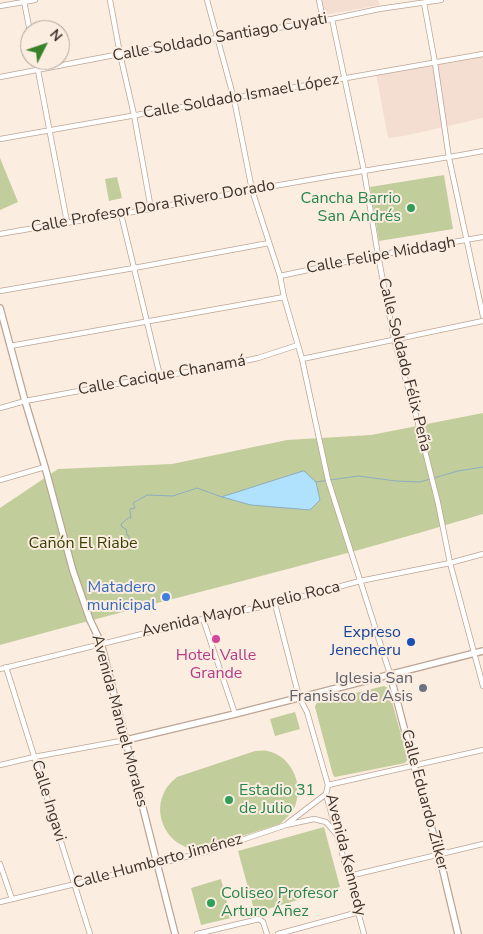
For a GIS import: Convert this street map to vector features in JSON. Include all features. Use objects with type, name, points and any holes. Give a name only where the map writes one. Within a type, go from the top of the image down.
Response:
[{"type":"street","points":[[0,6],[35,0]]},
{"type":"street","points":[[110,0],[151,209]]},
{"type":"street","name":"Calle Eduardo Zilker","points":[[207,0],[234,99],[252,190],[280,276],[284,297],[302,359],[328,480],[390,674],[439,854],[458,934]]},
{"type":"street","points":[[319,0],[323,20]]},
{"type":"street","name":"Calle Soldado Santiago Cuyati","points":[[70,64],[332,19],[379,9],[441,0]]},
{"type":"street","points":[[24,1],[28,20]]},
{"type":"street","points":[[424,3],[449,158],[483,316]]},
{"type":"street","name":"Calle Soldado Félix Peña","points":[[332,19],[364,170],[394,339],[417,419],[450,563],[483,686]]},
{"type":"street","name":"Calle Soldado Ismael López","points":[[0,139],[483,54]]},
{"type":"street","points":[[38,70],[67,222]]},
{"type":"street","name":"Calle Soldado Santiago Cuyati","points":[[0,77],[38,70]]},
{"type":"street","name":"Calle Profesor Dora Rivero Dorado","points":[[0,234],[483,151]]},
{"type":"street","points":[[121,214],[160,376]]},
{"type":"street","name":"Calle Felipe Middagh","points":[[280,276],[483,237]]},
{"type":"street","points":[[0,290],[269,243]]},
{"type":"street","points":[[10,346],[284,297]]},
{"type":"street","name":"Avenida Manuel Morales","points":[[0,308],[25,401],[46,467],[73,571],[90,620],[101,643],[175,934]]},
{"type":"street","points":[[302,359],[483,321]]},
{"type":"street","points":[[0,337],[7,335]]},
{"type":"street","name":"Calle Cacique Chanamá","points":[[0,408],[25,401],[202,370],[258,358],[298,344]]},
{"type":"street","points":[[0,480],[46,467]]},
{"type":"street","name":"Avenida Mayor Aurelio Roca","points":[[0,668],[203,619],[275,604],[360,581],[450,563],[483,554]]},
{"type":"street","name":"Avenida Kennedy","points":[[275,604],[299,697],[307,712],[328,785],[326,794],[364,934]]},
{"type":"street","points":[[203,619],[235,714]]},
{"type":"street","points":[[0,765],[126,740],[483,651]]},
{"type":"street","name":"Calle Ingavi","points":[[6,667],[90,934]]},
{"type":"street","points":[[328,785],[483,750]]},
{"type":"street","points":[[286,825],[326,794]]},
{"type":"street","name":"Calle Humberto Jiménez","points":[[0,902],[212,850],[286,825],[314,819],[326,822],[338,836]]},
{"type":"street","points":[[349,876],[483,844]]},
{"type":"street","points":[[0,864],[12,899]]},
{"type":"street","points":[[278,934],[359,912]]},
{"type":"street","points":[[197,934],[259,918],[263,922],[267,934]]},
{"type":"shaded area","points":[[321,0],[378,0],[380,5],[324,15]]},
{"type":"shaded area","points":[[483,54],[483,118],[388,138],[376,73]]},
{"type":"green space","points":[[0,158],[18,202],[0,210]]},
{"type":"green space","name":"Cancha Barrio San Andrés","points":[[444,175],[453,229],[379,241],[370,187]]},
{"type":"green space","points":[[117,177],[122,198],[109,201],[105,179]]},
{"type":"green space","name":"Cañón El Riabe","points":[[483,413],[483,514],[363,549],[0,645],[0,508],[58,469],[172,464],[287,440],[371,435]]},
{"type":"green space","points":[[384,686],[388,688],[408,759],[405,763],[335,777],[315,707],[316,704]]},
{"type":"green space","points":[[295,712],[300,729],[275,736],[270,719]]},
{"type":"green space","name":"Estadio 31 de Julio","points":[[255,751],[266,751],[275,754],[282,758],[293,771],[298,787],[298,795],[290,815],[280,824],[201,849],[189,848],[174,840],[164,827],[160,811],[163,795],[171,783],[177,777]]},
{"type":"green space","points":[[324,827],[340,887],[255,913],[238,851]]},
{"type":"green space","name":"Coliseo Profesor Arturo Áñez","points":[[221,879],[231,918],[201,925],[191,888]]},
{"type":"water","points":[[304,471],[316,482],[320,500],[310,510],[251,505],[222,497]]},
{"type":"waterway","points":[[316,482],[358,476],[420,482],[458,471],[483,467]]},
{"type":"waterway","points":[[132,550],[129,536],[121,524],[128,518],[131,518],[130,509],[135,508],[133,503],[147,495],[173,496],[197,488],[222,497]]},
{"type":"place","name":"Cancha Barrio San Andrés","points":[[411,208]]},
{"type":"place","name":"Matadero municipal","points":[[166,597]]},
{"type":"place","name":"Hotel Valle Grande","points":[[216,639]]},
{"type":"place","name":"Expreso Jenecheru","points":[[411,642]]},
{"type":"place","name":"Iglesia San Fransisco de Asis","points":[[423,688]]},
{"type":"place","name":"Estadio 31 de Julio","points":[[229,800]]},
{"type":"place","name":"Coliseo Profesor Arturo Áñez","points":[[211,903]]}]
